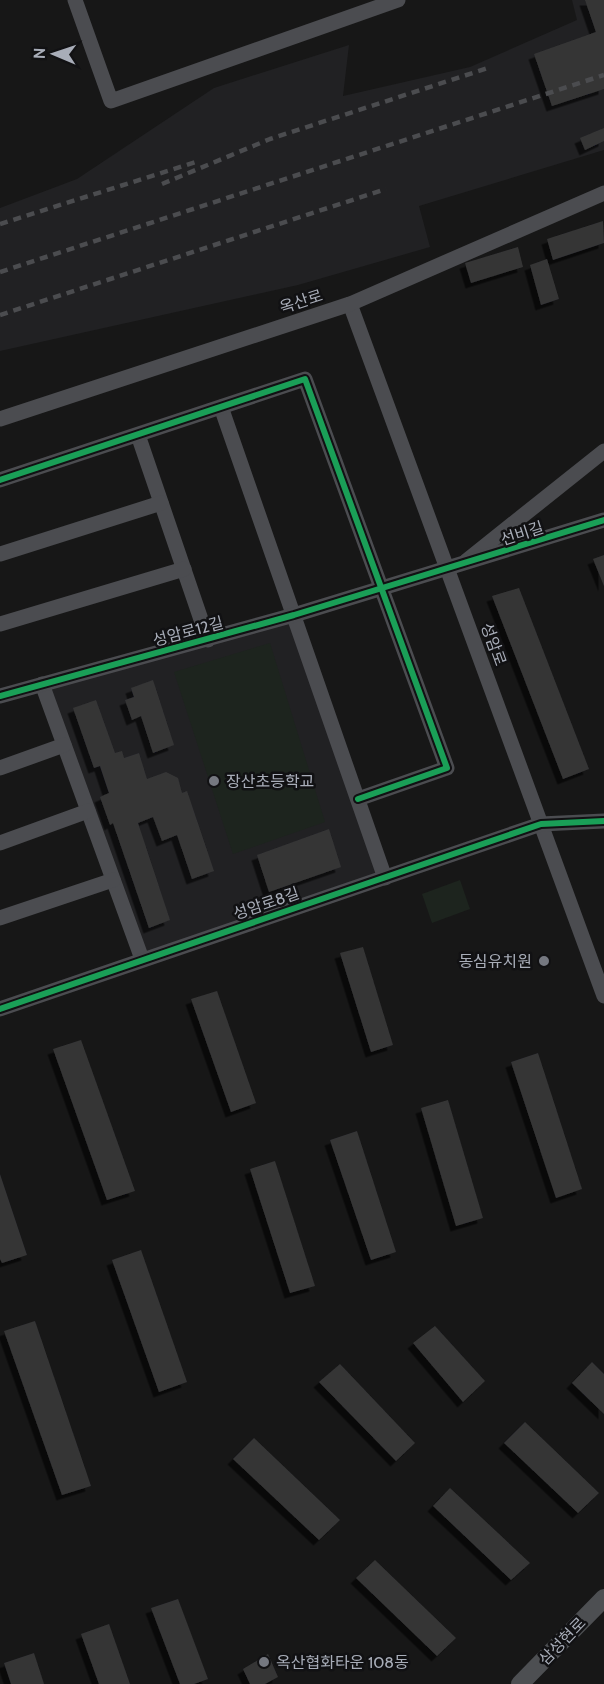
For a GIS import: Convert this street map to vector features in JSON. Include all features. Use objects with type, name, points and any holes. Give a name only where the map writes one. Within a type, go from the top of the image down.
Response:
[{"type":"main road","name":"삼성현로","points":[[520,1684],[604,1598]]},
{"type":"street","points":[[75,0],[111,100],[398,0]]},
{"type":"street","name":"옥산로","points":[[0,419],[350,304],[604,193]]},
{"type":"street","name":"성암로","points":[[350,304],[454,568],[541,824],[601,980],[604,996]]},
{"type":"street","points":[[0,480],[305,380],[447,768],[358,799]]},
{"type":"street","points":[[221,407],[385,878]]},
{"type":"street","name":"성암로12길","points":[[138,435],[208,640]]},
{"type":"street","points":[[454,568],[604,451]]},
{"type":"street","points":[[0,555],[161,503]]},
{"type":"street","name":"선비길","points":[[454,568],[604,520]]},
{"type":"street","name":"성암로12길","points":[[0,696],[208,640],[454,568]]},
{"type":"street","points":[[0,624],[184,569]]},
{"type":"street","points":[[42,684],[142,959]]},
{"type":"street","points":[[0,768],[64,745]]},
{"type":"street","points":[[0,843],[88,812]]},
{"type":"street","name":"성암로8길","points":[[0,1009],[541,824],[604,821]]},
{"type":"street","points":[[0,918],[113,880]]},
{"type":"shaded area","points":[[572,0],[604,0],[604,150],[419,206],[430,247],[298,285],[0,351],[0,208],[77,179],[214,88],[349,45],[343,96],[470,67],[577,20]]},
{"type":"shaded area","name":"장산초등학교","points":[[294,615],[385,878],[142,959],[42,684]]},
{"type":"shaded area","points":[[270,643],[325,822],[233,854],[174,672]]},
{"type":"shaded area","points":[[460,880],[470,909],[432,923],[422,894]]},
{"type":"building","points":[[585,0],[604,0],[604,89],[552,106],[534,54],[596,32]]},
{"type":"building","points":[[604,128],[604,141],[585,150],[580,138]]},
{"type":"building","points":[[603,221],[604,243],[553,260],[547,239]]},
{"type":"building","points":[[518,247],[523,267],[471,283],[465,263]]},
{"type":"building","points":[[547,259],[559,299],[541,305],[530,265]]},
{"type":"building","points":[[604,555],[604,586],[593,559]]},
{"type":"building","points":[[519,588],[589,769],[563,779],[492,596]]},
{"type":"building","points":[[153,680],[174,745],[153,753],[141,716],[132,720],[125,700],[134,697],[131,688]]},
{"type":"building","points":[[96,700],[115,753],[122,751],[124,758],[139,753],[147,779],[166,772],[178,778],[182,793],[187,791],[214,871],[192,879],[177,835],[162,841],[153,817],[138,823],[170,920],[149,928],[113,823],[110,825],[100,797],[109,793],[100,766],[94,768],[73,708]]},
{"type":"building","points":[[329,829],[341,867],[269,892],[257,855]]},
{"type":"building","points":[[363,947],[393,1045],[371,1052],[340,953]]},
{"type":"building","points":[[217,991],[256,1103],[231,1112],[191,999]]},
{"type":"building","points":[[81,1040],[135,1191],[107,1200],[53,1049]]},
{"type":"building","points":[[538,1053],[582,1189],[556,1198],[511,1062]]},
{"type":"building","points":[[448,1100],[483,1218],[456,1226],[421,1108]]},
{"type":"building","points":[[357,1131],[396,1252],[371,1260],[330,1140]]},
{"type":"building","points":[[275,1161],[315,1286],[290,1293],[250,1169]]},
{"type":"building","points":[[0,1174],[27,1255],[2,1263],[0,1259]]},
{"type":"building","points":[[141,1250],[187,1382],[159,1392],[112,1260]]},
{"type":"building","points":[[35,1321],[91,1486],[62,1495],[4,1331]]},
{"type":"building","points":[[435,1326],[485,1381],[463,1402],[413,1343]]},
{"type":"building","points":[[592,1362],[604,1374],[604,1414],[572,1383]]},
{"type":"building","points":[[340,1364],[415,1443],[396,1461],[319,1382]]},
{"type":"building","points":[[525,1422],[599,1493],[578,1513],[504,1443]]},
{"type":"building","points":[[254,1438],[340,1520],[319,1540],[233,1459]]},
{"type":"building","points":[[450,1488],[530,1563],[511,1580],[433,1506]]},
{"type":"building","points":[[375,1560],[456,1638],[437,1656],[356,1578]]},
{"type":"building","points":[[178,1599],[208,1679],[194,1684],[180,1684],[151,1608]]},
{"type":"building","points":[[109,1624],[130,1684],[99,1684],[81,1634]]},
{"type":"building","points":[[34,1653],[44,1684],[11,1684],[4,1663]]},
{"type":"building","name":"옥산협화타운 108동","points":[[268,1654],[278,1677],[265,1684],[250,1684],[243,1669]]},
{"type":"railway","points":[[162,184],[270,139],[491,67]]},
{"type":"railway","points":[[0,272],[604,75]]},
{"type":"railway","points":[[0,224],[196,162]]},
{"type":"railway","points":[[0,315],[386,189]]},
{"type":"cycle path","points":[[0,480],[305,379],[447,768],[358,799]]},
{"type":"cycle path","points":[[0,696],[294,615],[604,520]]},
{"type":"cycle path","points":[[0,1009],[541,824],[604,821]]},
{"type":"place","name":"장산초등학교","points":[[214,781]]},
{"type":"place","name":"동심유치원","points":[[544,961]]},
{"type":"place","name":"옥산협화타운 108동","points":[[264,1662]]}]
